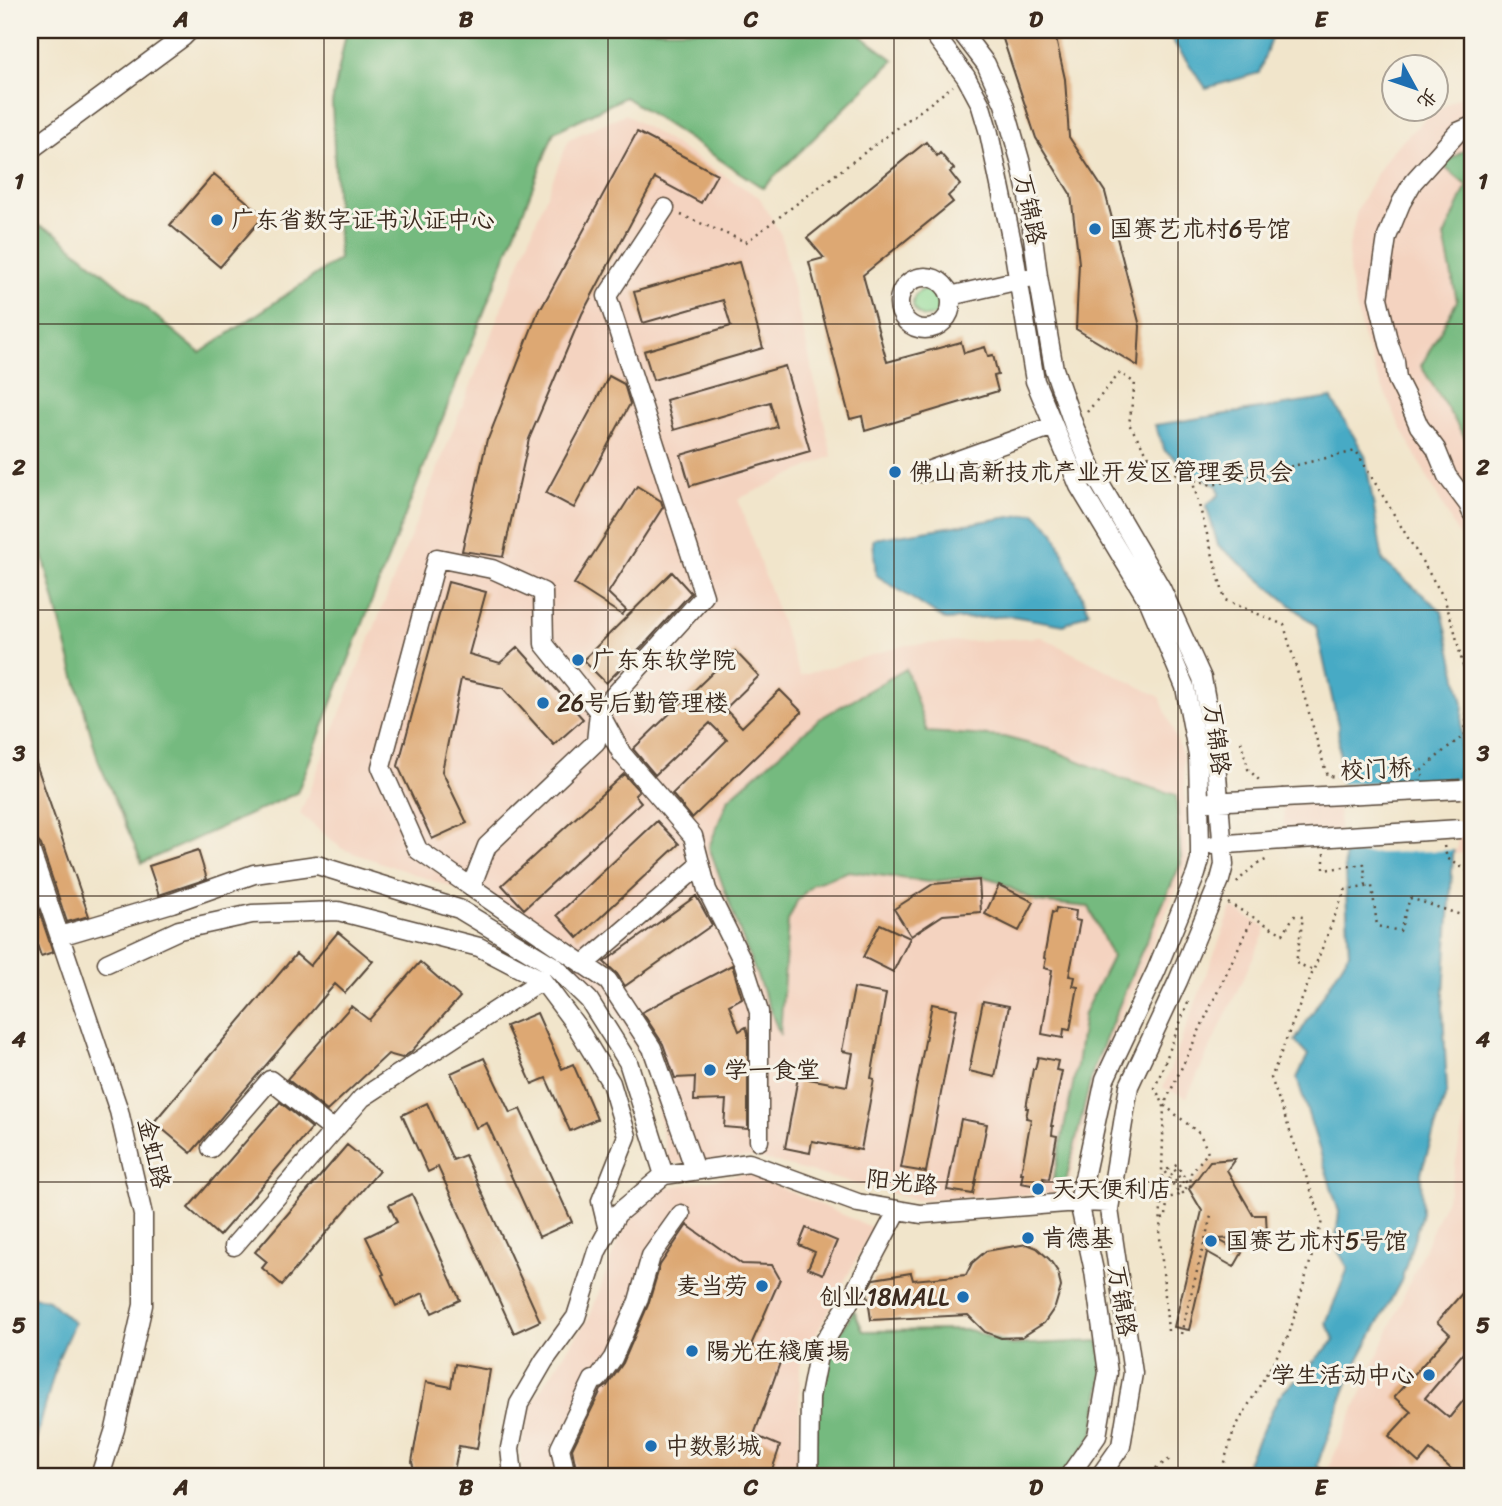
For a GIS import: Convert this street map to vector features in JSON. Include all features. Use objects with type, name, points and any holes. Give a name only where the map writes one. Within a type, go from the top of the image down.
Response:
[{"type":"street","points":[[30,150],[190,30]]},
{"type":"street","name":"万锦路","points":[[931,30],[966,77],[980,103],[989,133],[1013,247],[1035,382],[1079,486],[1149,602],[1185,687],[1198,756],[1200,860],[1156,971],[1105,1079],[1079,1202],[1094,1271],[1108,1373],[1097,1436],[1069,1476]]},
{"type":"street","name":"万锦路","points":[[960,30],[986,64],[1004,104],[1020,160],[1055,369],[1074,426],[1093,472],[1161,588],[1202,678],[1215,749],[1224,864],[1178,981],[1129,1086],[1109,1209],[1133,1373],[1121,1446],[1100,1476]]},
{"type":"street","points":[[1472,126],[1458,132],[1413,182],[1401,202],[1387,237],[1378,298],[1395,361],[1397,379],[1419,426],[1436,449],[1447,476],[1472,513]]},
{"type":"street","points":[[471,887],[487,846],[596,742],[599,712],[704,596],[607,296],[665,208]]},
{"type":"street","points":[[950,296],[1038,276]]},
{"type":"street","points":[[922,473],[1053,426]]},
{"type":"street","points":[[695,1170],[652,1048],[608,981],[418,850],[381,767],[437,558],[492,569],[543,592],[544,644],[599,712],[622,754],[693,836],[707,890],[743,962],[759,1012],[759,1141]]},
{"type":"street","name":"校门桥","points":[[1199,803],[1467,789]]},
{"type":"street","points":[[1200,846],[1466,829]]},
{"type":"street","name":"金虹路","points":[[30,849],[119,1111],[143,1215],[143,1304],[115,1429],[100,1476]]},
{"type":"street","points":[[60,936],[254,874],[317,864],[459,909],[555,967],[589,1000],[628,1062],[664,1175],[617,1214],[597,1251],[576,1317],[544,1361],[519,1404],[510,1448],[513,1476]]},
{"type":"street","points":[[583,965],[700,865]]},
{"type":"street","points":[[107,963],[179,930],[251,914],[338,911],[479,947],[542,980],[577,1027],[611,1083],[627,1136],[601,1201],[608,1230]]},
{"type":"street","points":[[234,1245],[362,1098],[542,980]]},
{"type":"street","points":[[211,1148],[270,1080],[334,1131]]},
{"type":"street","name":"阳光路","points":[[664,1175],[749,1163],[858,1203],[921,1214],[1079,1202],[1110,1203]]},
{"type":"street","points":[[809,1476],[810,1396],[820,1350],[898,1210]]},
{"type":"street","points":[[566,1476],[561,1448],[593,1380],[598,1379],[613,1358],[638,1301],[651,1256],[681,1214]]},
{"type":"path","points":[[665,208],[746,242],[957,82]]},
{"type":"path","points":[[1074,426],[1120,373],[1135,383],[1129,424],[1156,468],[1212,485],[1356,451],[1444,598],[1469,691],[1465,735],[1421,771]]},
{"type":"path","points":[[1192,479],[1225,600],[1284,625],[1327,776],[1350,777]]},
{"type":"path","points":[[1241,741],[1248,769],[1262,783]]},
{"type":"path","points":[[1373,778],[1385,764],[1421,771]]},
{"type":"path","points":[[1421,771],[1425,783]]},
{"type":"path","points":[[1444,845],[1447,858],[1472,874]]},
{"type":"path","points":[[1237,883],[1260,862],[1272,858]]},
{"type":"path","points":[[1222,1476],[1234,1430],[1289,1335],[1322,1221],[1271,1078],[1345,890],[1372,886],[1377,926],[1400,931],[1410,898],[1467,917],[1472,894]]},
{"type":"path","points":[[1214,894],[1283,934],[1294,916],[1303,917],[1296,963],[1313,970]]},
{"type":"path","points":[[1168,1331],[1160,1237],[1164,1105],[1253,917]]},
{"type":"path","points":[[1161,1220],[1166,1218],[1167,1198],[1180,1195],[1164,1171],[1168,1169],[1183,1193],[1187,1190],[1173,1167],[1177,1165],[1191,1187],[1191,1173],[1208,1152],[1200,1134],[1164,1105],[1155,1088],[1189,1001]]},
{"type":"path","points":[[1181,1334],[1212,1212]]},
{"type":"path","points":[[1144,1476],[1170,1459]]},
{"type":"shaded area","points":[[1472,89],[1472,566],[1469,555],[1398,422],[1376,373],[1363,336],[1350,280],[1348,251],[1357,210],[1391,152],[1422,122],[1450,122],[1450,102]]},
{"type":"shaded area","name":"广东东软学院","points":[[625,114],[759,197],[781,235],[832,456],[738,499],[800,676],[906,645],[1041,637],[1160,697],[1183,756],[1188,862],[1098,1071],[1066,1193],[916,1200],[754,1157],[669,1164],[651,1079],[604,991],[457,889],[342,849],[300,814],[569,139]]},
{"type":"shaded area","points":[[1472,773],[1472,1082],[1465,1001],[1470,854],[1284,840],[1283,798]]},
{"type":"shaded area","points":[[1232,908],[1267,928],[1187,1097],[1163,1088]]},
{"type":"shaded area","points":[[1472,1082],[1472,1476],[1325,1476],[1450,1190]]},
{"type":"shaded area","points":[[748,1173],[873,1228],[800,1365],[798,1476],[523,1476],[520,1452],[531,1404],[590,1316],[625,1221],[664,1188]]},
{"type":"green space","points":[[349,30],[853,30],[894,60],[763,188],[625,97],[554,132],[297,793],[142,863],[98,760],[30,505],[30,223],[54,232],[200,353],[339,259],[332,103],[346,33]]},
{"type":"green space","points":[[1472,145],[1472,449],[1421,366],[1457,301],[1444,237],[1467,186],[1442,165]]},
{"type":"green space","points":[[927,289],[937,293],[941,303],[937,313],[927,317],[917,313],[913,303],[917,293]]},
{"type":"green space","points":[[906,669],[927,732],[1004,737],[1053,750],[1122,779],[1176,795],[1181,863],[1093,1070],[1065,1185],[1053,1181],[1077,1065],[1084,1013],[1112,957],[1089,907],[1037,902],[995,880],[981,876],[928,882],[849,871],[813,884],[797,901],[788,921],[780,1035],[709,847],[728,799],[819,719]]},
{"type":"green space","points":[[854,1310],[863,1331],[970,1330],[1011,1345],[1099,1341],[1103,1372],[1093,1435],[1062,1476],[820,1476],[813,1462],[818,1395],[827,1355]]},
{"type":"water","points":[[1165,30],[1274,30],[1259,73],[1206,88]]},
{"type":"water","points":[[1331,398],[1365,455],[1383,561],[1442,611],[1463,704],[1443,1008],[1447,1091],[1421,1173],[1422,1213],[1401,1281],[1352,1372],[1317,1466],[1331,1476],[1246,1476],[1246,1464],[1279,1396],[1335,1340],[1326,1323],[1348,1268],[1335,1246],[1339,1212],[1297,1078],[1308,1055],[1295,1041],[1349,953],[1338,725],[1316,626],[1218,545],[1206,505],[1219,495],[1218,487],[1165,451],[1155,425]]},
{"type":"water","points":[[1035,513],[1053,530],[1089,612],[1064,625],[1012,616],[945,620],[876,575],[873,539]]},
{"type":"water","points":[[30,1296],[48,1300],[74,1323],[58,1359],[30,1462]]},
{"type":"pier","points":[[1462,779],[1457,850],[1341,855],[1337,784]]},
{"type":"building","name":"国赛艺术村6号馆","points":[[1000,30],[1054,30],[1065,79],[1069,137],[1105,192],[1140,326],[1138,366],[1076,329],[1079,263],[1071,195],[1036,138]]},
{"type":"building","points":[[637,132],[717,174],[701,203],[655,178],[582,314],[529,439],[503,557],[462,551],[487,439],[540,307]]},
{"type":"building","points":[[926,142],[937,156],[940,153],[954,169],[950,172],[960,185],[948,196],[953,202],[863,275],[887,362],[961,342],[964,353],[985,347],[988,356],[993,355],[998,375],[994,376],[998,391],[865,431],[862,416],[850,419],[809,262],[824,258],[807,238]]},
{"type":"building","name":"广东省数字证书认证中心","points":[[214,174],[264,216],[220,267],[170,225]]},
{"type":"building","points":[[739,262],[763,348],[653,380],[644,351],[731,326],[723,300],[643,323],[634,292]]},
{"type":"building","points":[[785,366],[810,451],[690,486],[681,455],[777,427],[770,402],[674,430],[666,400]]},
{"type":"building","points":[[609,376],[624,384],[630,404],[574,508],[546,493]]},
{"type":"building","points":[[637,486],[661,501],[663,507],[608,593],[626,610],[622,615],[574,584]]},
{"type":"building","points":[[672,572],[691,593],[606,683],[583,660]]},
{"type":"building","name":"26号后勤管理楼","points":[[448,582],[486,592],[469,654],[500,663],[518,647],[583,719],[554,745],[503,688],[461,679],[442,771],[467,823],[432,839],[398,766]]},
{"type":"building","points":[[735,651],[759,676],[725,709],[742,727],[780,690],[802,712],[692,818],[672,794],[727,740],[710,723],[655,775],[633,749]]},
{"type":"building","points":[[30,752],[89,916],[67,922],[41,845],[30,838]]},
{"type":"building","points":[[624,774],[639,791],[635,795],[641,802],[524,909],[502,885]]},
{"type":"building","points":[[657,821],[679,844],[578,938],[557,915]]},
{"type":"building","points":[[198,850],[207,879],[159,895],[149,866]]},
{"type":"building","points":[[979,880],[981,912],[943,915],[911,936],[894,909],[933,884]]},
{"type":"building","points":[[30,884],[53,952],[41,956],[30,925]]},
{"type":"building","points":[[999,885],[1034,902],[1019,931],[985,914]]},
{"type":"building","points":[[696,896],[712,925],[625,986],[604,962]]},
{"type":"building","points":[[1056,908],[1076,911],[1075,920],[1080,921],[1069,976],[1075,977],[1073,986],[1078,987],[1070,1030],[1064,1029],[1063,1038],[1042,1034],[1052,970],[1044,968],[1044,958],[1052,912],[1055,913]]},
{"type":"building","points":[[880,924],[910,938],[893,972],[863,957]]},
{"type":"building","points":[[338,932],[373,961],[345,993],[335,984],[191,1153],[154,1122],[296,954],[310,966]]},
{"type":"building","points":[[420,962],[460,997],[411,1052],[402,1058],[388,1054],[327,1111],[287,1079],[351,1006],[369,1020]]},
{"type":"building","name":"学一食堂","points":[[732,965],[742,998],[729,1005],[739,1031],[746,1027],[748,1033],[748,1129],[724,1127],[726,1100],[694,1101],[695,1077],[675,1078],[663,1044],[642,1012]]},
{"type":"building","points":[[854,988],[886,994],[861,1150],[812,1141],[810,1153],[785,1148],[798,1077],[847,1086],[853,1053],[842,1051]]},
{"type":"building","points":[[983,1001],[1009,1006],[995,1077],[969,1071]]},
{"type":"building","points":[[932,1004],[957,1009],[926,1172],[901,1168]]},
{"type":"building","points":[[537,1013],[562,1069],[573,1064],[597,1119],[570,1131],[546,1078],[532,1084],[506,1026]]},
{"type":"building","points":[[1038,1057],[1058,1061],[1056,1070],[1062,1071],[1051,1126],[1052,1135],[1057,1136],[1049,1179],[1043,1178],[1042,1187],[1021,1183],[1031,1119],[1026,1118],[1026,1108],[1033,1069]]},
{"type":"building","points":[[484,1058],[510,1113],[520,1109],[572,1222],[539,1237],[487,1123],[476,1128],[451,1073]]},
{"type":"building","points":[[280,1102],[312,1128],[219,1236],[188,1208]]},
{"type":"building","points":[[427,1103],[453,1160],[465,1155],[540,1321],[514,1333],[438,1167],[428,1172],[402,1115]]},
{"type":"building","points":[[961,1119],[987,1124],[973,1194],[947,1190]]},
{"type":"building","points":[[347,1145],[379,1171],[282,1285],[262,1268],[267,1262],[255,1252]]},
{"type":"building","name":"国赛艺术村5号馆","points":[[1235,1159],[1227,1170],[1253,1215],[1266,1215],[1267,1236],[1217,1239],[1242,1253],[1234,1267],[1207,1252],[1189,1330],[1174,1327],[1202,1211],[1189,1189],[1210,1161]]},
{"type":"building","points":[[412,1194],[460,1300],[432,1313],[423,1293],[396,1306],[366,1237],[397,1222],[389,1205]]},
{"type":"building","name":"陽光在綫廣場","points":[[687,1225],[742,1264],[772,1265],[780,1279],[751,1345],[782,1357],[754,1435],[780,1446],[770,1476],[581,1476],[576,1469],[572,1449],[601,1390],[607,1386],[623,1363],[648,1305],[660,1265]]},
{"type":"building","points":[[806,1228],[837,1241],[823,1274],[808,1268],[815,1252],[799,1245]]},
{"type":"building","name":"创业18MALL","points":[[1027,1244],[1037,1248],[1049,1259],[1058,1272],[1061,1287],[1055,1307],[1044,1323],[1022,1337],[1001,1338],[985,1332],[968,1315],[871,1320],[867,1292],[874,1279],[911,1273],[913,1280],[966,1275],[972,1263],[986,1251]]},
{"type":"building","name":"学生活动中心","points":[[1472,1282],[1472,1360],[1464,1352],[1425,1398],[1449,1418],[1472,1390],[1472,1461],[1459,1476],[1430,1450],[1419,1463],[1389,1436],[1411,1412],[1394,1397],[1450,1334],[1437,1322]]},
{"type":"building","points":[[455,1364],[490,1370],[477,1449],[459,1446],[453,1476],[416,1476],[412,1462],[426,1382],[451,1387]]},
{"type":"place","name":"广东省数字证书认证中心","points":[[217,220]]},
{"type":"place","name":"国赛艺术村6号馆","points":[[1095,229]]},
{"type":"place","name":"佛山高新技术产业开发区管理委员会","points":[[895,472]]},
{"type":"place","name":"广东东软学院","points":[[578,660]]},
{"type":"place","name":"26号后勤管理楼","points":[[543,703]]},
{"type":"place","name":"学一食堂","points":[[710,1070]]},
{"type":"place","name":"天天便利店","points":[[1038,1189]]},
{"type":"place","name":"肯德基","points":[[1028,1238]]},
{"type":"place","name":"国赛艺术村5号馆","points":[[1211,1241]]},
{"type":"place","name":"麦当劳","points":[[762,1286]]},
{"type":"place","name":"创业18MALL","points":[[963,1297]]},
{"type":"place","name":"陽光在綫廣場","points":[[692,1351]]},
{"type":"place","name":"学生活动中心","points":[[1429,1375]]},
{"type":"place","name":"中数影城","points":[[651,1446]]}]
